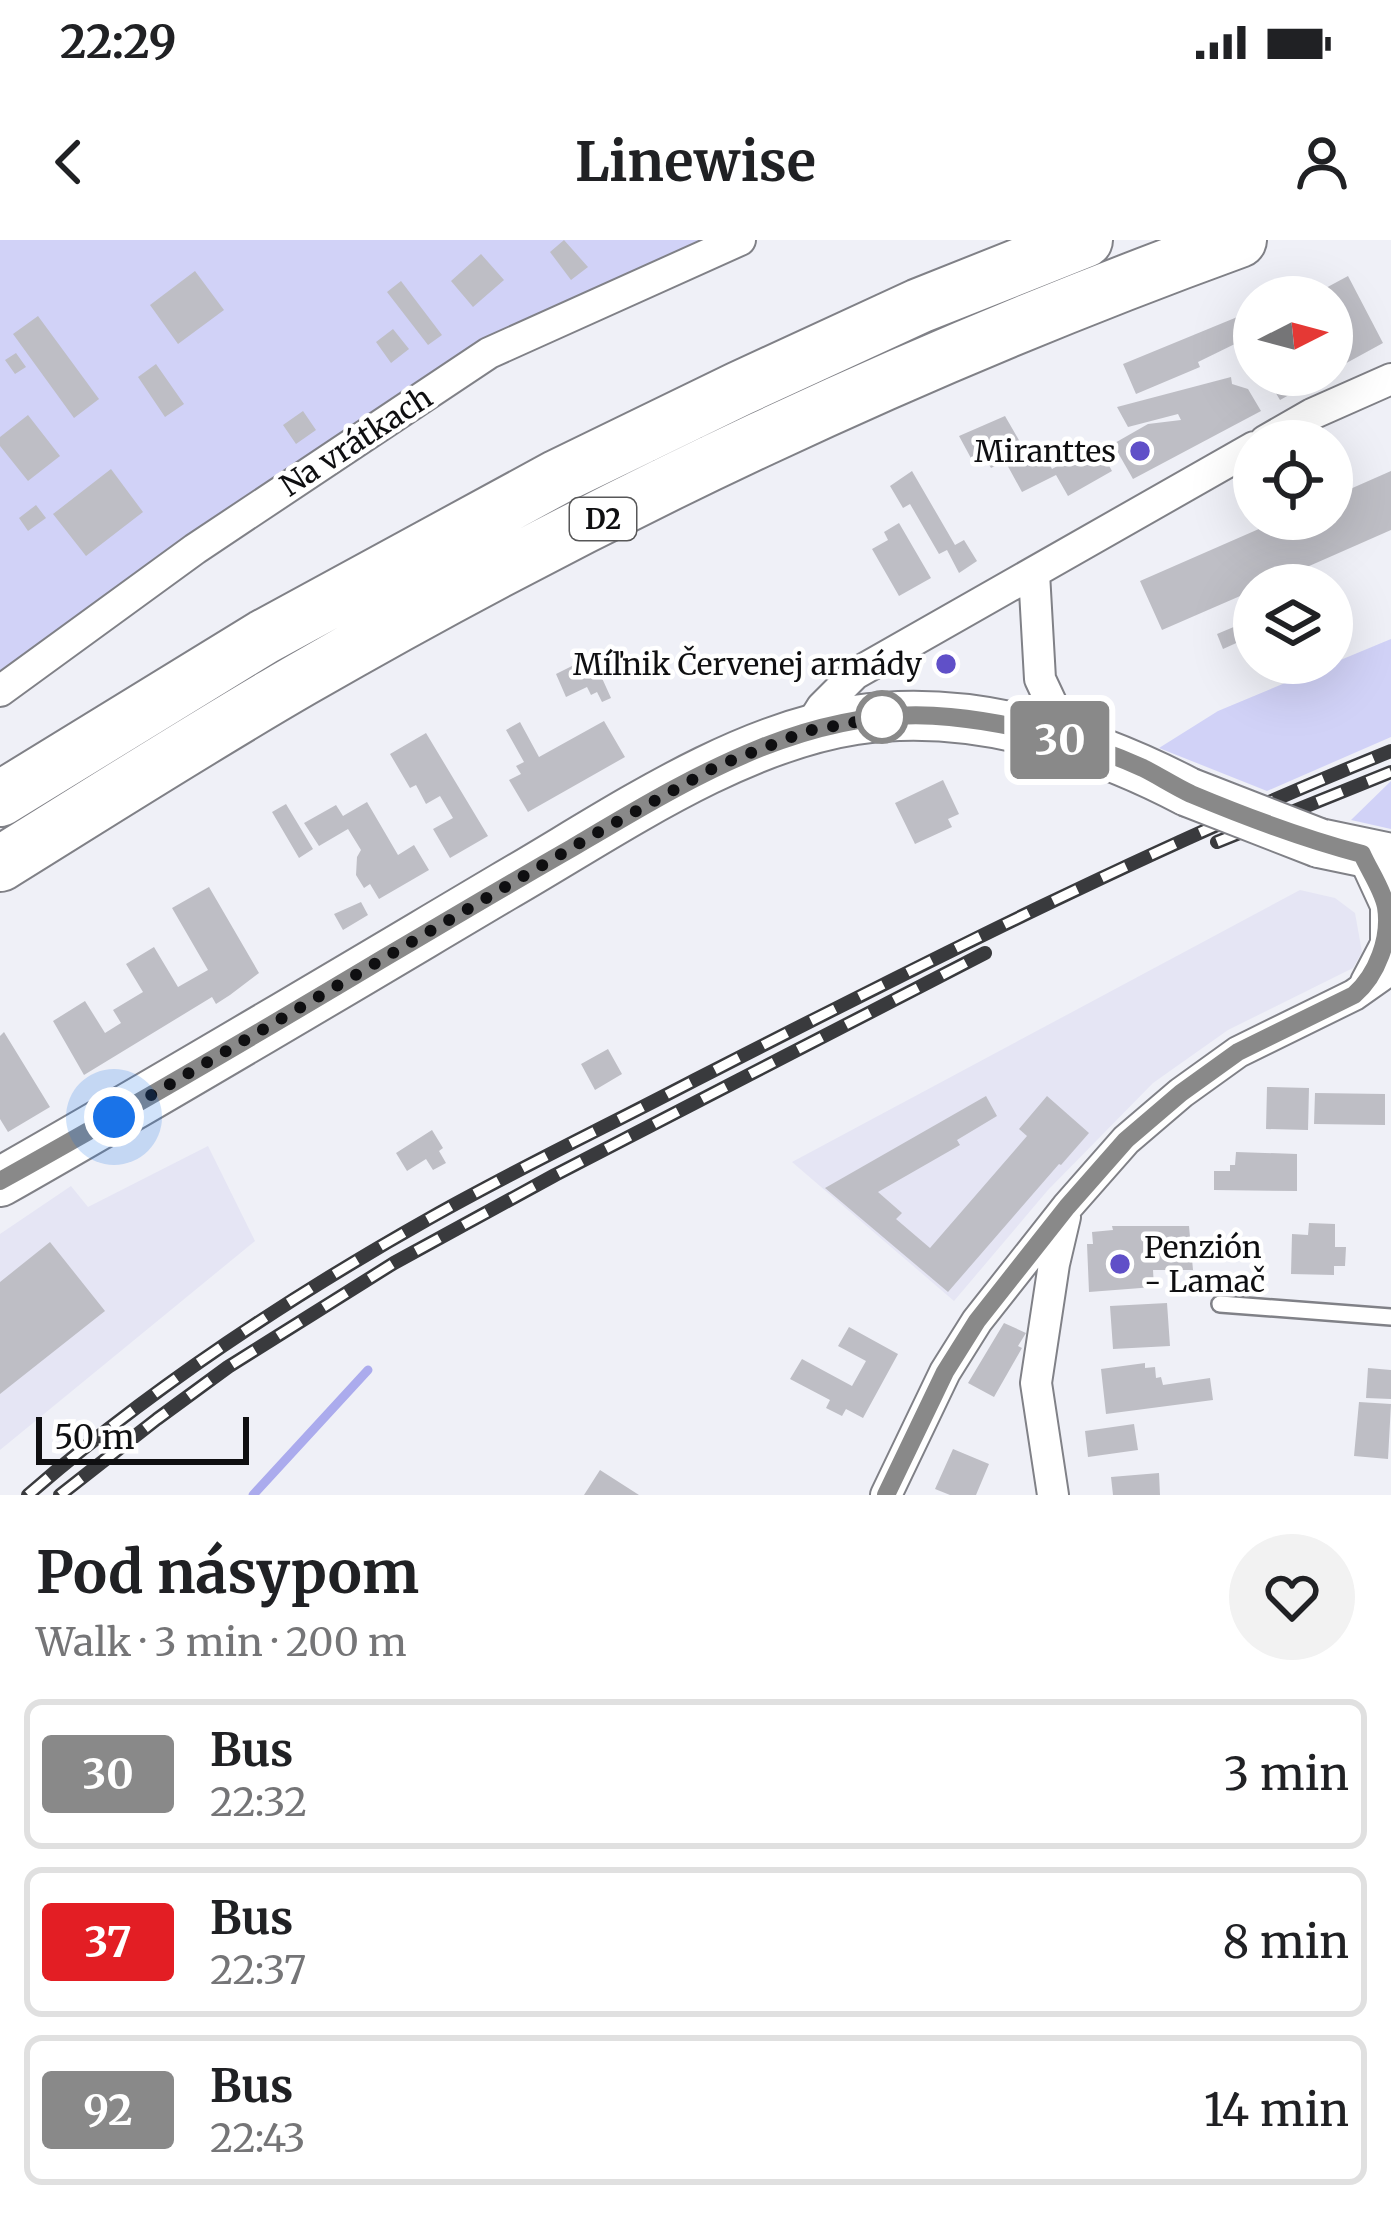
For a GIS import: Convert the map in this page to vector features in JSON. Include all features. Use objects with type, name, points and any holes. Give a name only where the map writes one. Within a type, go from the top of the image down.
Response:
[{"type":"highway","name":"D2","points":[[0,799],[264,637],[558,477],[919,306],[1085,240]]},
{"type":"highway","name":"D2","points":[[0,864],[304,678],[586,527],[940,358],[1239,240]]},
{"type":"main road","points":[[0,1181],[640,808],[717,766],[807,731],[879,718],[947,716],[1070,742],[1141,767],[1370,872]]},
{"type":"street","name":"Na vrátkach","points":[[0,691],[195,549],[489,353],[740,240]]},
{"type":"street","points":[[1302,420],[1391,379]]},
{"type":"street","points":[[807,731],[822,707],[855,674],[1233,459]]},
{"type":"street","points":[[1034,573],[1040,680],[1070,742]]},
{"type":"street","points":[[1363,987],[1386,944],[1370,872]]},
{"type":"street","points":[[886,1495],[945,1372],[977,1321],[1126,1140],[1238,1052],[1354,995],[1391,969]]},
{"type":"street","points":[[1053,1495],[1036,1383],[1067,1207]]},
{"type":"lane","points":[[1220,1304],[1391,1317]]},
{"type":"shaded area","points":[[0,240],[740,240],[489,353],[0,691]]},
{"type":"shaded area","points":[[1391,639],[1391,737],[1267,791],[1159,748],[1218,711],[1283,684],[1353,684],[1353,655]]},
{"type":"shaded area","points":[[1391,781],[1391,829],[1351,820]]},
{"type":"shaded area","points":[[1300,890],[1335,898],[1355,913],[1362,952],[1353,968],[1228,1030],[1153,1083],[1048,1190],[954,1301],[792,1162]]},
{"type":"shaded area","points":[[208,1146],[255,1241],[0,1450],[0,1234],[71,1186],[88,1207]]},
{"type":"building","points":[[564,240],[588,267],[571,280],[550,252]]},
{"type":"building","points":[[481,254],[504,280],[473,307],[451,281]]},
{"type":"building","points":[[195,271],[224,310],[178,344],[150,305]]},
{"type":"building","points":[[401,281],[442,335],[428,345],[387,292]]},
{"type":"building","points":[[1353,286],[1383,343],[1353,359]]},
{"type":"building","points":[[38,316],[99,399],[74,418],[13,334]]},
{"type":"building","points":[[1233,319],[1233,345],[1198,362],[1200,367],[1136,394],[1123,364]]},
{"type":"building","points":[[393,329],[409,349],[391,363],[376,342]]},
{"type":"building","points":[[16,353],[26,367],[15,374],[5,360]]},
{"type":"building","points":[[156,364],[184,404],[165,417],[138,377]]},
{"type":"building","points":[[1231,377],[1233,396],[1252,396],[1261,411],[1233,420],[1233,426],[1133,479],[1113,444],[1148,424],[1181,420],[1178,414],[1128,427],[1117,407]]},
{"type":"building","points":[[303,411],[316,430],[296,444],[283,425]]},
{"type":"building","points":[[28,415],[60,456],[28,481],[0,446],[0,437]]},
{"type":"building","points":[[1005,416],[1024,449],[1016,453],[1018,457],[1042,449],[1052,469],[1097,444],[1112,471],[1068,496],[1056,475],[1022,492],[1005,461],[991,468],[982,453],[972,460],[959,436]]},
{"type":"building","points":[[111,469],[143,512],[86,556],[53,514]]},
{"type":"building","points":[[912,471],[955,545],[964,540],[977,561],[959,573],[947,550],[939,554],[910,504],[903,508],[890,486]]},
{"type":"building","points":[[1391,471],[1391,530],[1314,564],[1233,564],[1233,599],[1162,630],[1140,581],[1234,540],[1353,540],[1353,488]]},
{"type":"building","points":[[36,505],[46,518],[28,531],[19,518]]},
{"type":"building","points":[[899,523],[931,578],[899,596],[872,549],[888,540],[884,532]]},
{"type":"building","points":[[1233,627],[1233,644],[1223,649],[1217,634]]},
{"type":"building","points":[[592,656],[611,698],[602,702],[587,687],[566,697],[556,674]]},
{"type":"building","points":[[604,721],[625,757],[528,812],[509,780],[521,774],[516,766],[524,762],[506,730],[520,722],[539,757]]},
{"type":"building","points":[[426,733],[488,836],[450,858],[433,829],[453,818],[440,796],[426,804],[416,785],[410,788],[390,754]]},
{"type":"building","points":[[943,780],[959,814],[948,819],[952,827],[915,844],[895,803]]},
{"type":"building","points":[[367,802],[398,855],[414,845],[429,870],[379,899],[370,884],[364,888],[356,875],[361,850],[348,829],[319,846],[304,823],[336,805],[343,816]]},
{"type":"building","points":[[286,804],[313,849],[299,858],[272,812]]},
{"type":"building","points":[[209,887],[259,973],[216,1004],[212,997],[84,1075],[53,1021],[85,1001],[105,1033],[121,1023],[113,1010],[143,992],[126,964],[154,947],[178,987],[208,970],[172,908]]},
{"type":"building","points":[[361,902],[368,915],[343,930],[334,914]]},
{"type":"building","points":[[4,1032],[50,1107],[8,1132],[0,1119],[0,1036]]},
{"type":"building","points":[[608,1049],[622,1074],[595,1090],[581,1064]]},
{"type":"building","points":[[1267,1087],[1309,1088],[1308,1130],[1266,1129]]},
{"type":"building","points":[[1315,1093],[1385,1094],[1385,1125],[1314,1124]]},
{"type":"building","points":[[986,1096],[997,1116],[957,1140],[960,1145],[878,1192],[902,1213],[896,1219],[930,1248],[1027,1136],[1019,1129],[1047,1096],[1089,1133],[948,1292],[825,1188]]},
{"type":"building","points":[[432,1130],[446,1163],[433,1170],[426,1159],[407,1171],[396,1153]]},
{"type":"building","points":[[1236,1152],[1297,1154],[1297,1191],[1214,1190],[1214,1171],[1230,1171]]},
{"type":"building","points":[[1309,1223],[1335,1224],[1335,1247],[1346,1247],[1345,1266],[1334,1266],[1334,1275],[1291,1274],[1292,1234],[1308,1235]]},
{"type":"building","points":[[1112,1226],[1189,1226],[1193,1270],[1153,1270],[1154,1287],[1089,1292],[1087,1244],[1093,1244],[1092,1232],[1113,1230]]},
{"type":"building","points":[[50,1242],[105,1311],[0,1394],[0,1282]]},
{"type":"building","points":[[1167,1303],[1170,1346],[1113,1349],[1110,1306]]},
{"type":"building","points":[[1004,1323],[1026,1333],[994,1397],[968,1383]]},
{"type":"building","points":[[849,1327],[898,1354],[863,1418],[846,1409],[842,1416],[826,1408],[830,1400],[790,1379],[802,1359],[852,1386],[866,1361],[838,1346]]},
{"type":"building","points":[[1145,1363],[1145,1368],[1155,1367],[1163,1385],[1210,1378],[1213,1400],[1106,1414],[1101,1369]]},
{"type":"building","points":[[1368,1368],[1391,1370],[1391,1399],[1366,1398]]},
{"type":"building","points":[[1359,1402],[1391,1404],[1388,1459],[1354,1456]]},
{"type":"building","points":[[1134,1424],[1138,1450],[1088,1457],[1085,1431]]},
{"type":"building","points":[[953,1449],[989,1464],[976,1495],[950,1495],[935,1489]]},
{"type":"building","points":[[600,1470],[639,1495],[584,1495]]},
{"type":"building","points":[[1159,1473],[1160,1495],[1113,1495],[1111,1477]]},
{"type":"waterway","points":[[253,1495],[368,1370]]},
{"type":"railway","points":[[28,1495],[222,1346],[463,1200],[1039,908],[1214,826],[1391,751]]},
{"type":"railway","points":[[1217,842],[1391,772]]},
{"type":"railway","points":[[60,1495],[228,1367],[394,1263],[985,953]]},
{"type":"bus line","name":"30","points":[[0,1181],[640,808],[758,748],[836,724],[947,716],[1032,732],[1141,767],[1188,792],[1319,843],[1362,854],[1386,906],[1386,944],[1363,987],[1238,1052],[1126,1140],[977,1321],[945,1372],[886,1495]]},
{"type":"place","name":"Miranttes","points":[[1140,451]]},
{"type":"place","name":"Míľnik Červenej armády","points":[[946,664]]},
{"type":"place","name":"Penzión - Lamač","points":[[1120,1264]]},
{"type":"route","points":[[114,1117],[717,766],[807,731],[882,717]]}]
